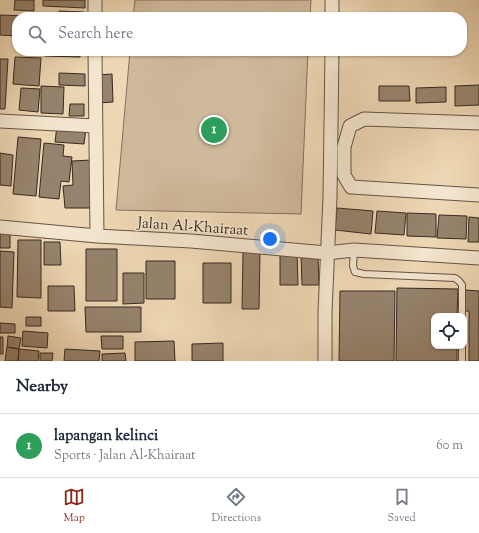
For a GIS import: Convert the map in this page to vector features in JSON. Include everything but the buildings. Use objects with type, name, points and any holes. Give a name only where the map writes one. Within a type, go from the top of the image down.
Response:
[{"type":"street","points":[[95,0],[95,12]]},
{"type":"street","points":[[332,0],[332,12]]},
{"type":"street","points":[[95,56],[97,236]]},
{"type":"street","points":[[325,361],[325,312],[330,197],[332,56]]},
{"type":"street","points":[[479,123],[364,118],[350,126],[344,147],[344,175],[351,187],[479,195]]},
{"type":"street","points":[[0,121],[96,126]]},
{"type":"street","name":"Jalan Al-Khairaat","points":[[0,228],[327,252],[354,250],[479,258]]},
{"type":"lane","points":[[354,250],[353,266],[356,272],[364,274],[455,278],[462,285],[462,313]]},
{"type":"lane","points":[[462,349],[462,361]]},
{"type":"shaded area","points":[[135,0],[311,0],[310,12],[134,12]]},
{"type":"shaded area","points":[[130,56],[308,56],[301,214],[116,210]]},
{"type":"place","name":"lapangan kelinci","points":[[214,130]]}]
